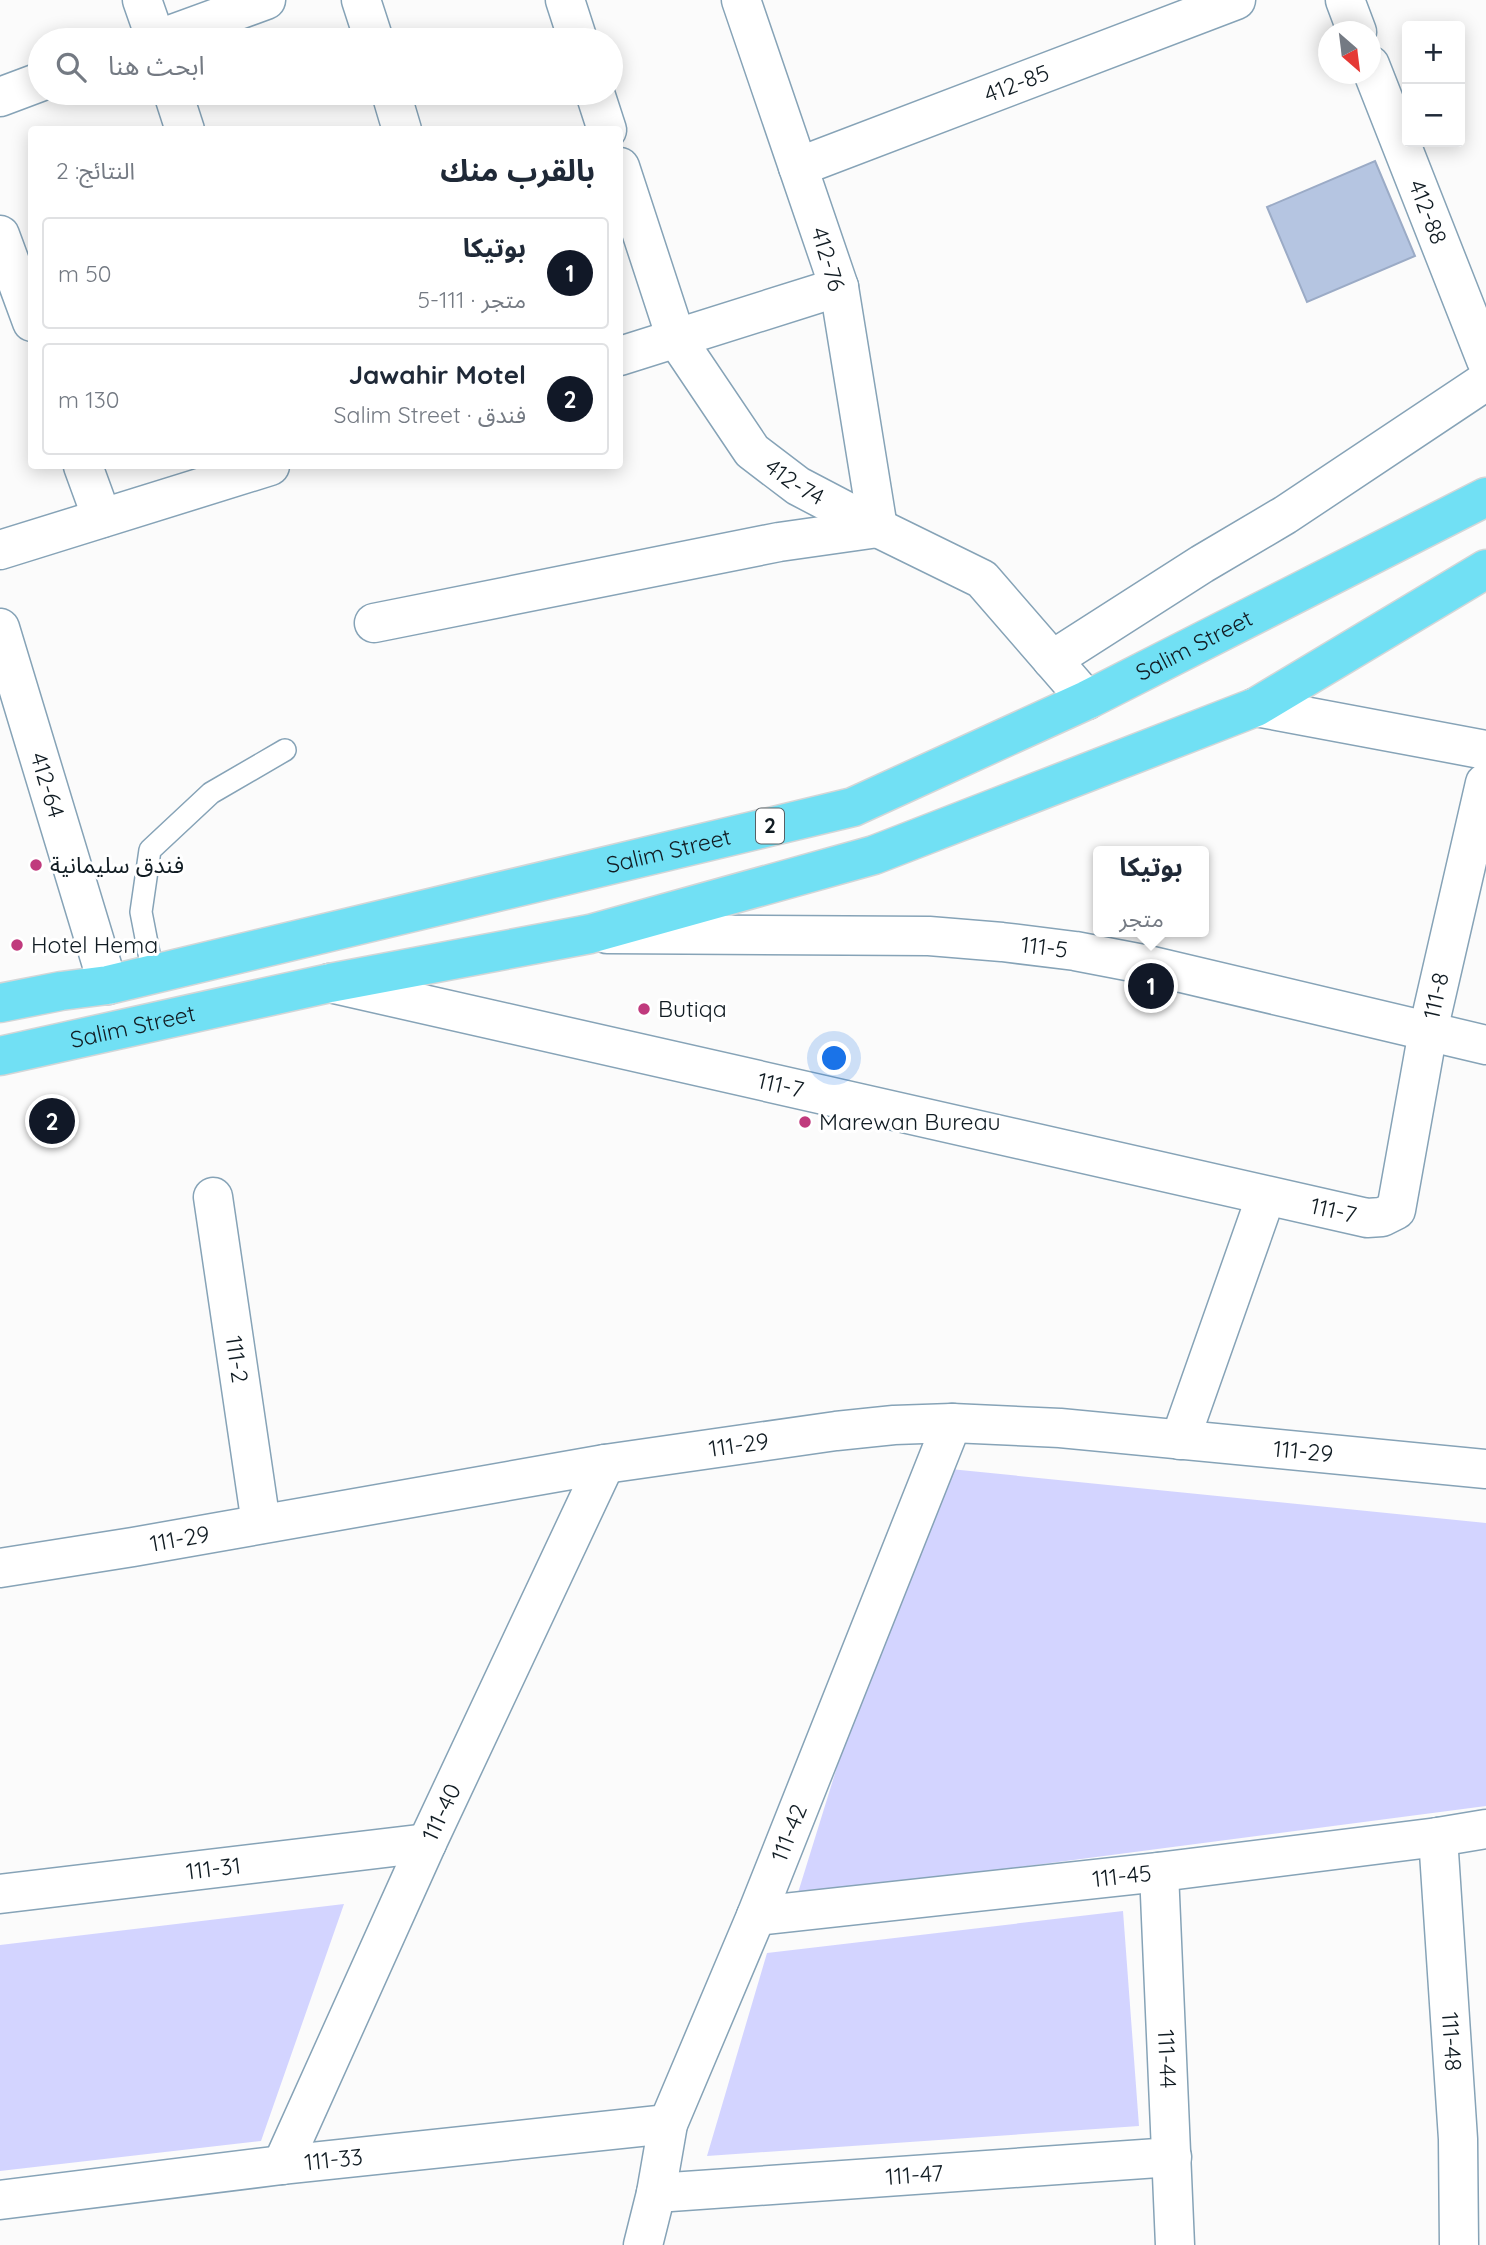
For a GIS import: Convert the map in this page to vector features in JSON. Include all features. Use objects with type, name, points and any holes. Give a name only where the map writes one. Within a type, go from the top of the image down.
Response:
[{"type":"main road","name":"Salim Street","points":[[0,1003],[108,985],[853,807],[1087,701],[1486,497]]},
{"type":"main road","name":"Salim Street","points":[[0,1056],[330,983],[590,934],[874,855],[1256,706],[1486,569]]},
{"type":"street","points":[[142,0],[152,28]]},
{"type":"street","points":[[189,28],[267,0]]},
{"type":"street","points":[[361,0],[370,28]]},
{"type":"street","points":[[565,0],[574,28]]},
{"type":"street","name":"412-76","points":[[741,0],[839,287],[878,528]]},
{"type":"street","name":"412-85","points":[[798,167],[1236,0]]},
{"type":"street","points":[[1345,0],[1353,21]]},
{"type":"street","name":"412-88","points":[[1377,84],[1486,360]]},
{"type":"street","points":[[0,96],[28,86]]},
{"type":"street","points":[[177,105],[184,126]]},
{"type":"street","points":[[395,105],[401,126]]},
{"type":"street","points":[[599,105],[606,126]]},
{"type":"street","name":"412-74","points":[[623,175],[676,338],[752,451],[798,486],[982,579],[1087,701]]},
{"type":"street","points":[[0,235],[28,311]]},
{"type":"street","points":[[623,355],[839,287]]},
{"type":"street","points":[[1052,660],[1202,564],[1285,515],[1486,380]]},
{"type":"street","points":[[84,469],[102,518]]},
{"type":"street","points":[[0,550],[261,469]]},
{"type":"street","points":[[374,623],[779,542],[878,528]]},
{"type":"street","name":"412-64","points":[[0,628],[108,985]]},
{"type":"street","points":[[1256,706],[1485,766]]},
{"type":"street","name":"111-8","points":[[1396,1210],[1428,1031],[1485,766]]},
{"type":"street","name":"111-5","points":[[590,934],[929,936],[1075,951],[1148,965],[1486,1045]]},
{"type":"street","name":"111-7","points":[[330,983],[1367,1218],[1381,1217],[1396,1210]]},
{"type":"street","points":[[1180,1440],[1266,1196]]},
{"type":"street","name":"111-2","points":[[213,1197],[261,1524]]},
{"type":"street","name":"111-29","points":[[0,1568],[605,1464],[894,1425],[952,1423],[1060,1428],[1486,1469]]},
{"type":"street","name":"111-42","points":[[643,2245],[656,2193],[668,2124],[756,1916],[952,1423]]},
{"type":"street","name":"111-40","points":[[282,2165],[427,1843],[605,1464]]},
{"type":"street","name":"111-45","points":[[756,1916],[1159,1872],[1486,1829]]},
{"type":"street","name":"111-48","points":[[1438,1837],[1472,2137],[1459,2245]]},
{"type":"street","name":"111-31","points":[[0,1894],[427,1843]]},
{"type":"street","name":"111-44","points":[[1159,1872],[1175,2245]]},
{"type":"street","name":"111-33","points":[[0,2200],[282,2165],[668,2124]]},
{"type":"street","name":"111-47","points":[[656,2193],[1172,2157]]},
{"type":"lane","points":[[153,974],[141,912],[150,850],[211,793],[285,750]]},
{"type":"shaded area","points":[[930,1467],[1486,1523],[1486,1806],[797,1896]]},
{"type":"shaded area","points":[[344,1904],[261,2141],[0,2171],[0,1945]]},
{"type":"shaded area","points":[[1123,1911],[1139,2126],[707,2156],[767,1953]]},
{"type":"building","points":[[1375,161],[1415,256],[1307,302],[1267,207]]},
{"type":"place","name":"فندق سليمانية","points":[[36,865]]},
{"type":"place","name":"Hotel Hema","points":[[17,945]]},
{"type":"place","name":"بوتيكا","points":[[1151,986]]},
{"type":"place","name":"Butiqa","points":[[644,1009]]},
{"type":"place","name":"Jawahir Motel","points":[[52,1121]]},
{"type":"place","name":"Marewan Bureau","points":[[805,1122]]}]
